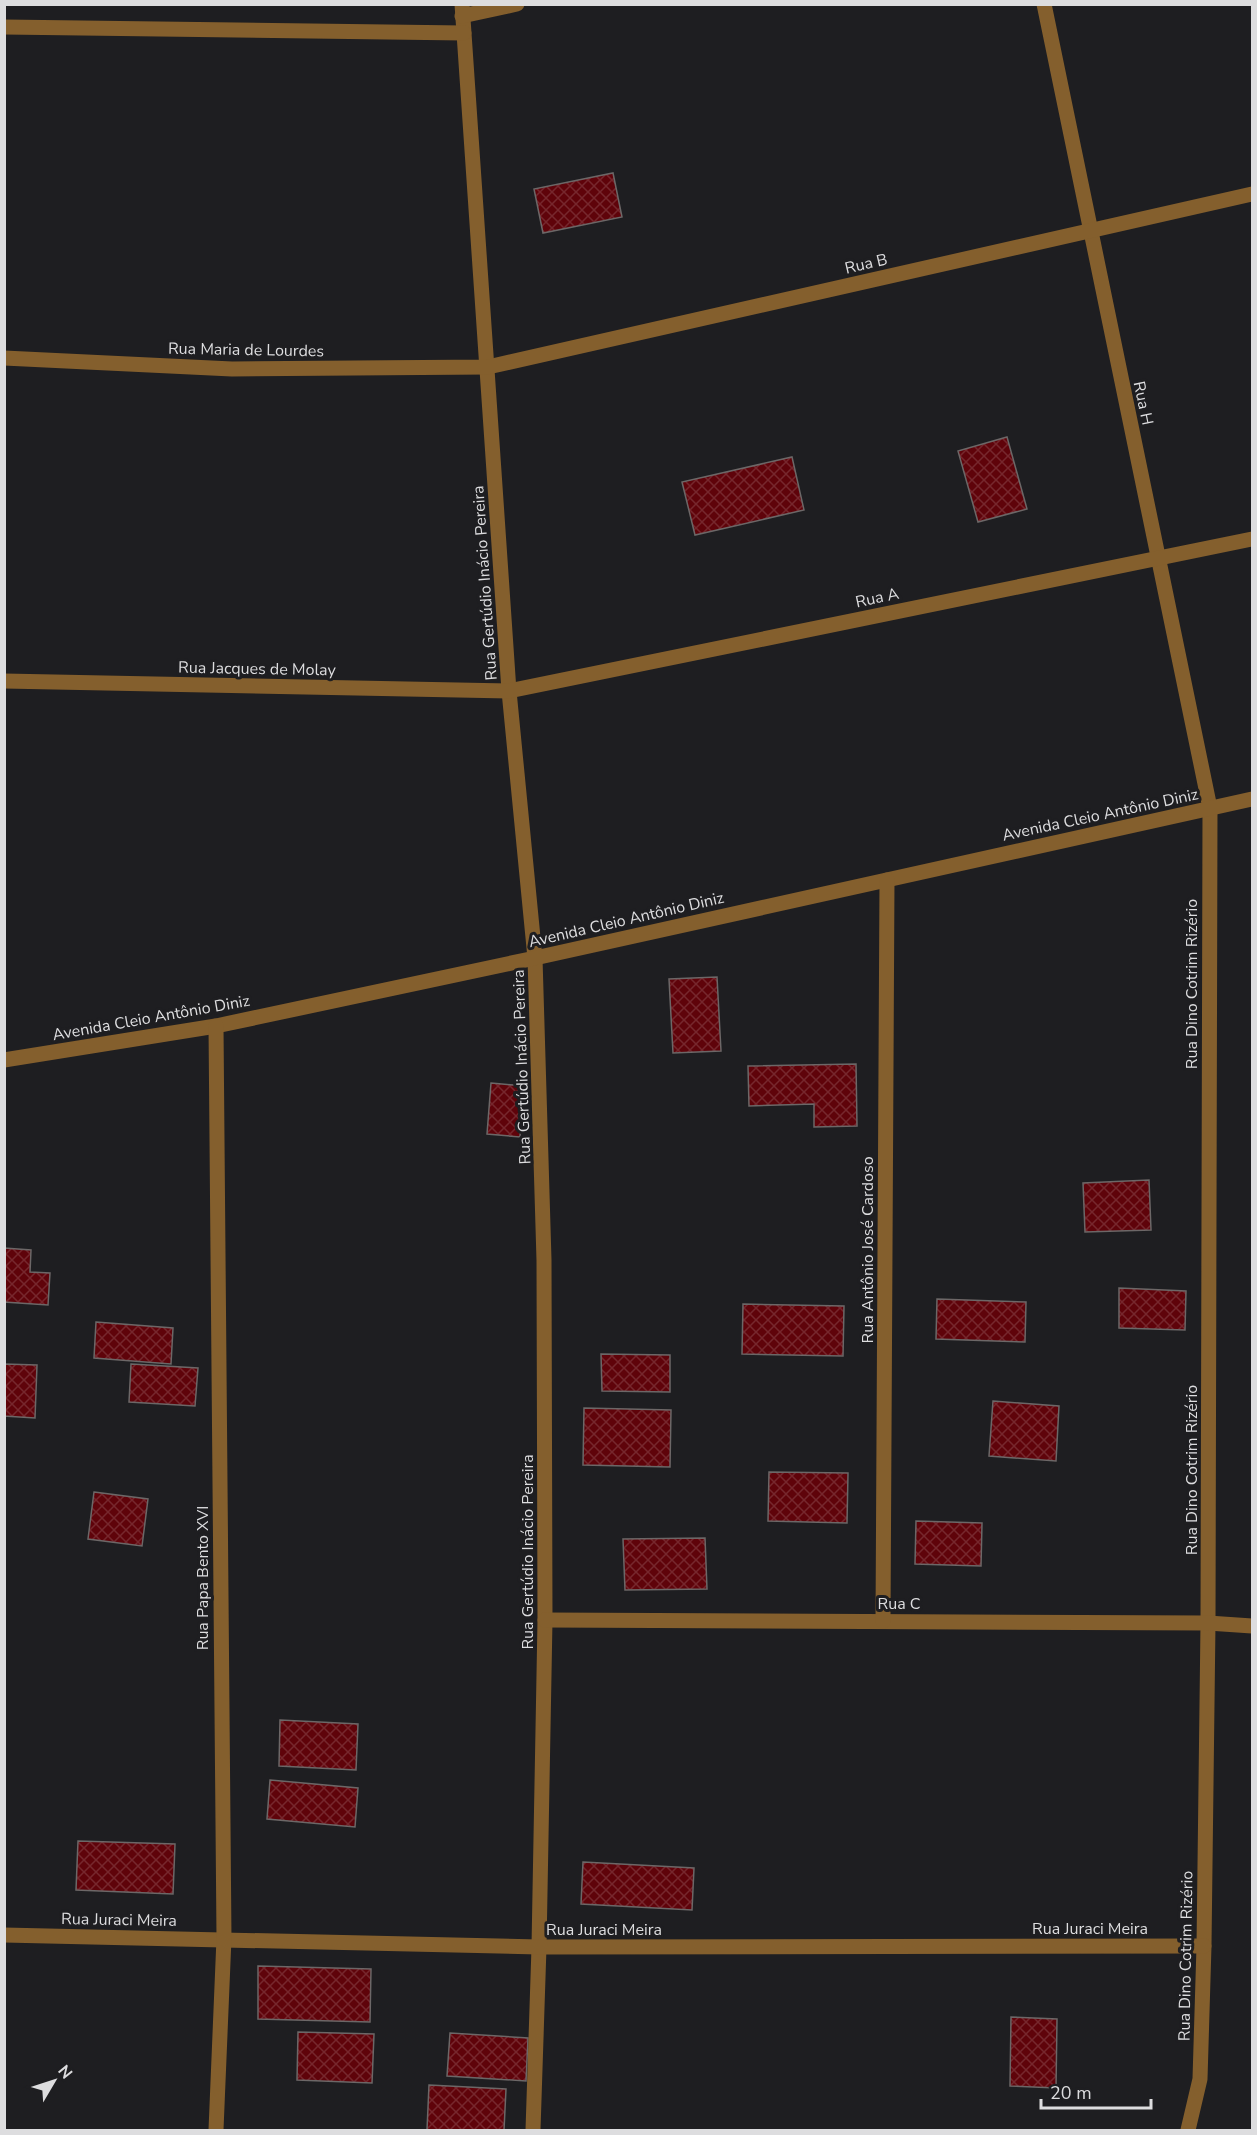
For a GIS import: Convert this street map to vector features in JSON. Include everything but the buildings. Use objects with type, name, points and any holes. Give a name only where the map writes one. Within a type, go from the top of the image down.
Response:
[{"type":"street","points":[[462,10],[517,4]]},
{"type":"street","name":"Rua H","points":[[1044,4],[1210,808]]},
{"type":"street","name":"Rua Gertúdio Inácio Pereira","points":[[462,10],[509,691],[536,958],[544,1260],[545,1620],[534,2130]]},
{"type":"street","points":[[4,27],[464,33]]},
{"type":"street","name":"Rua B","points":[[488,367],[1252,194]]},
{"type":"street","name":"Rua Maria de Lourdes","points":[[4,358],[232,369],[488,367]]},
{"type":"street","name":"Rua A","points":[[509,691],[1252,538]]},
{"type":"street","name":"Rua Jacques de Molay","points":[[4,681],[509,691]]},
{"type":"street","name":"Avenida Cleio Antônio Diniz","points":[[4,1060],[216,1026],[536,958],[1252,799]]},
{"type":"street","name":"Rua Dino Cotrim Rizério","points":[[1188,2130],[1200,2079],[1204,1946],[1208,1623],[1210,808]]},
{"type":"street","name":"Rua Antônio José Cardoso","points":[[883,1621],[887,880]]},
{"type":"street","name":"Rua Papa Bento XVI","points":[[216,1026],[224,1938],[216,2130]]},
{"type":"street","name":"Rua C","points":[[545,1620],[1208,1623],[1252,1626]]},
{"type":"street","name":"Rua Juraci Meira","points":[[4,1935],[224,1938],[539,1947],[1204,1946]]}]
